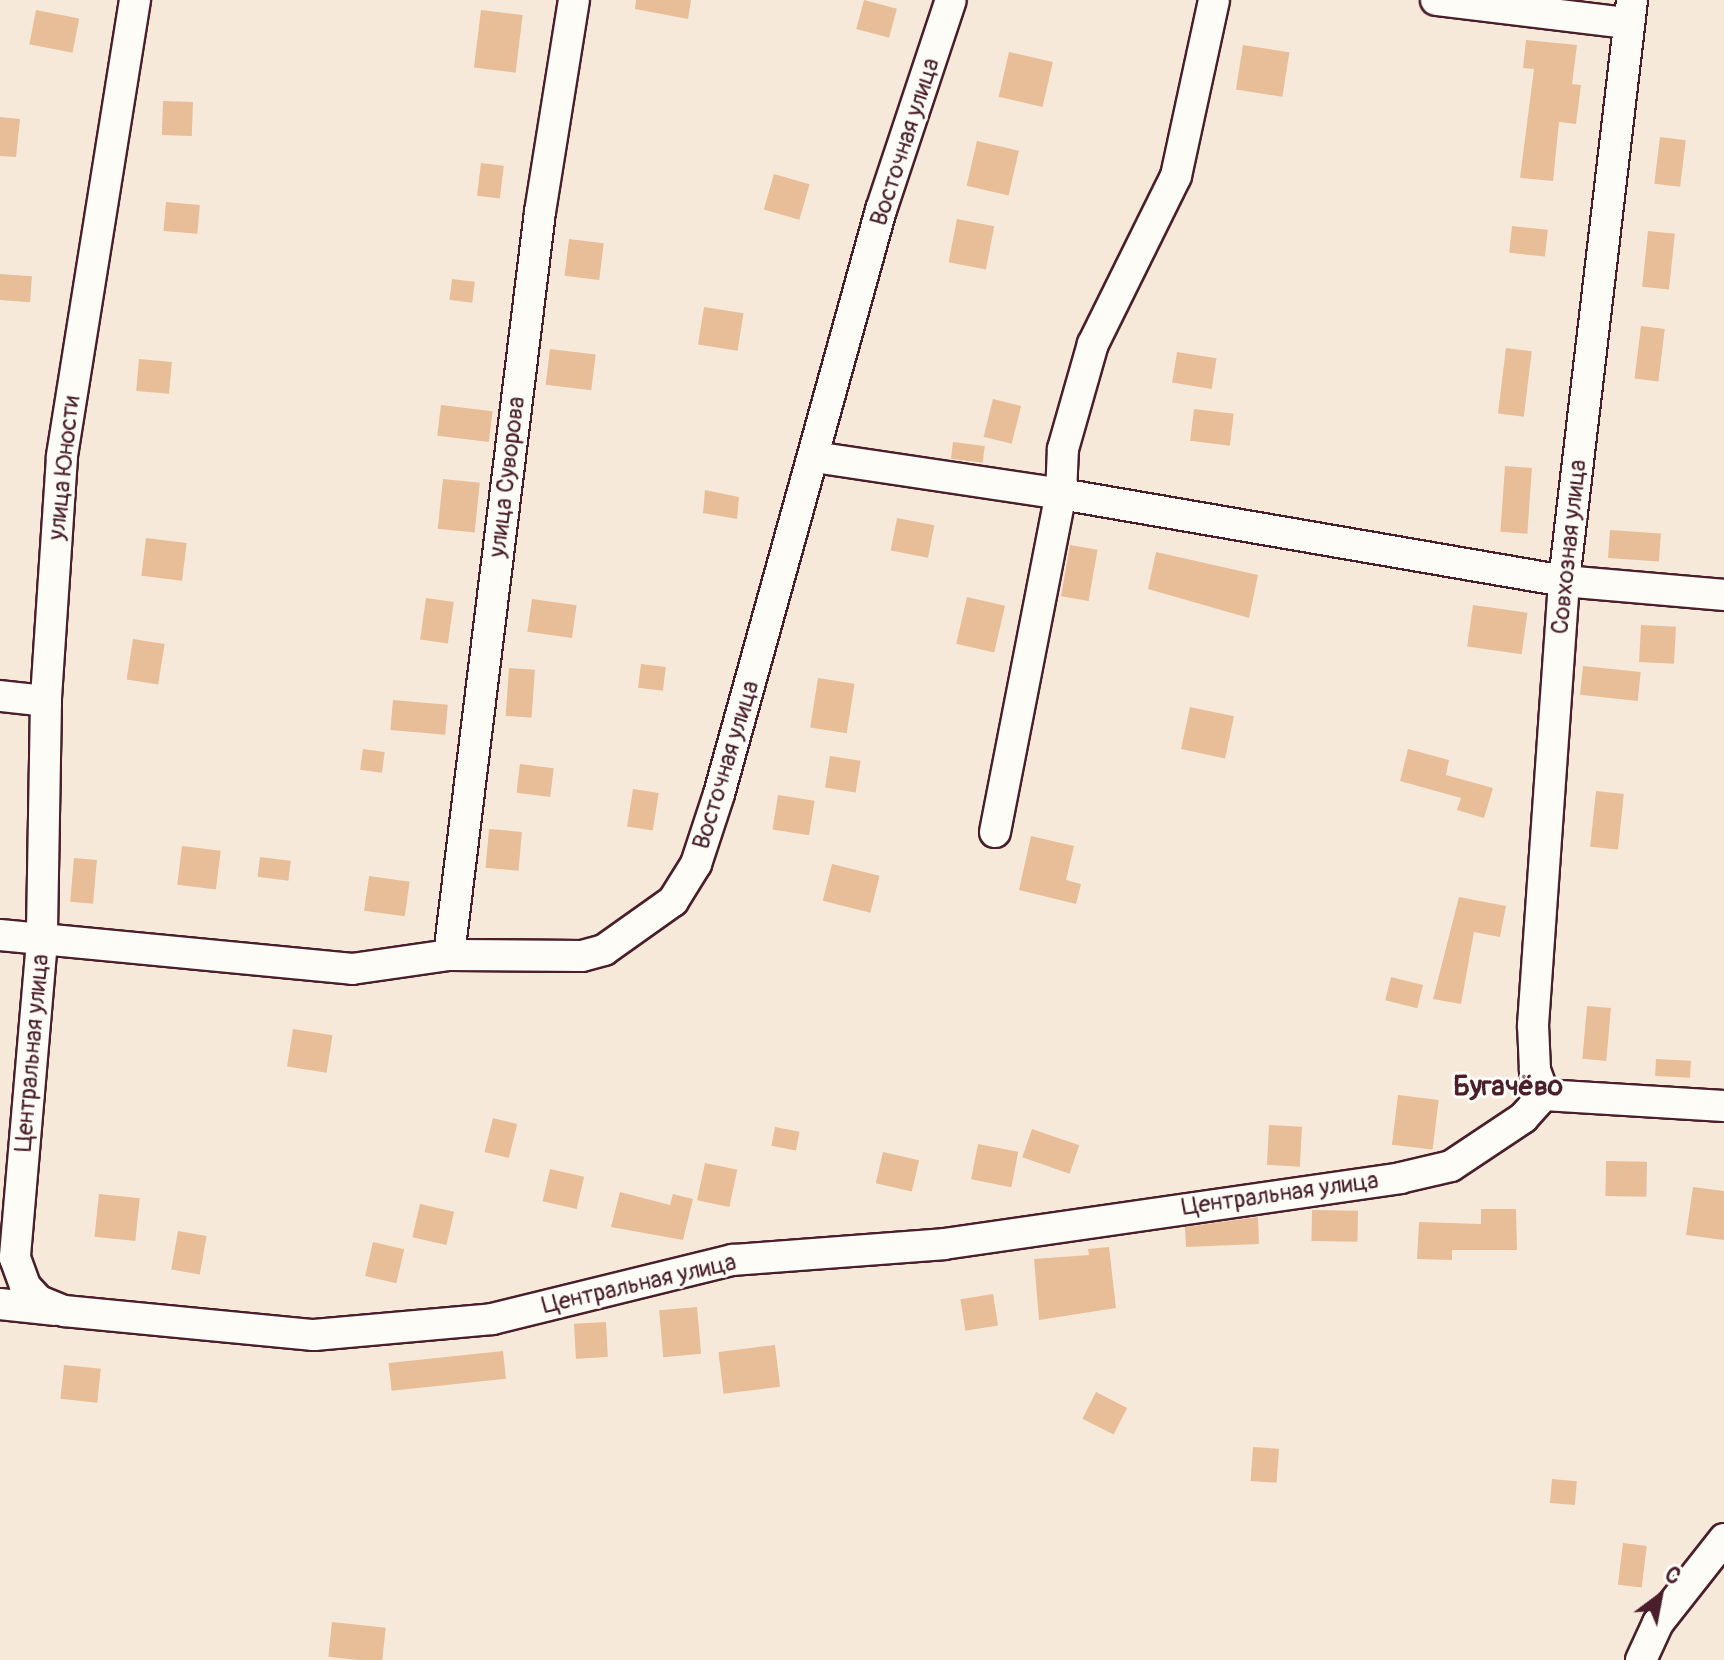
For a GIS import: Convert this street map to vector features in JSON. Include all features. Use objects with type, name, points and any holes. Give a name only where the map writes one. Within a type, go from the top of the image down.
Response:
[{"type":"street","name":"улица Юности","points":[[42,941],[46,701],[62,457],[135,0]]},
{"type":"street","name":"улица Суворова","points":[[449,955],[540,212],[574,0]]},
{"type":"street","name":"Восточная улица","points":[[0,935],[352,969],[449,955],[582,956],[604,950],[657,916],[684,886],[719,794],[881,210],[951,0]]},
{"type":"street","points":[[995,832],[1061,494],[1063,449],[1093,344],[1176,176],[1214,0]]},
{"type":"street","points":[[1436,0],[1629,12]]},
{"type":"street","name":"Совхозная улица","points":[[1544,1095],[1535,1070],[1533,1025],[1564,581],[1629,12]]},
{"type":"street","points":[[814,457],[1061,494],[1564,581],[1724,595]]},
{"type":"street","points":[[0,696],[46,701]]},
{"type":"street","name":"Центральная улица","points":[[42,941],[15,1258],[25,1286],[39,1301],[64,1311],[314,1335],[492,1319],[733,1260],[944,1244],[1400,1178],[1451,1166],[1523,1118],[1544,1095]]},
{"type":"street","points":[[1544,1095],[1724,1106]]},
{"type":"street","points":[[0,1304],[64,1311]]},
{"type":"street","points":[[1641,1660],[1658,1623],[1724,1539]]},
{"type":"building","points":[[636,0],[691,0],[688,19],[635,9]]},
{"type":"building","points":[[864,0],[897,9],[889,38],[856,29]]},
{"type":"building","points":[[36,10],[79,18],[73,53],[29,44]]},
{"type":"building","points":[[481,10],[523,15],[516,73],[474,68]]},
{"type":"building","points":[[1526,40],[1577,45],[1572,84],[1581,85],[1576,124],[1559,122],[1553,181],[1520,178],[1534,69],[1523,68]]},
{"type":"building","points":[[1243,45],[1289,52],[1282,97],[1236,89]]},
{"type":"building","points":[[1009,52],[1053,62],[1042,107],[999,97]]},
{"type":"building","points":[[163,101],[193,102],[192,136],[162,135]]},
{"type":"building","points":[[0,117],[20,119],[16,157],[0,156]]},
{"type":"building","points":[[1660,137],[1686,140],[1680,187],[1654,184]]},
{"type":"building","points":[[977,141],[1019,151],[1009,195],[967,186]]},
{"type":"building","points":[[481,163],[504,166],[500,199],[477,196]]},
{"type":"building","points":[[774,174],[810,184],[799,220],[764,210]]},
{"type":"building","points":[[166,202],[200,205],[197,234],[163,231]]},
{"type":"building","points":[[957,219],[994,226],[986,269],[949,262]]},
{"type":"building","points":[[1512,226],[1548,230],[1545,257],[1509,253]]},
{"type":"building","points":[[1648,231],[1675,234],[1669,290],[1642,287]]},
{"type":"building","points":[[569,239],[604,243],[599,280],[564,276]]},
{"type":"building","points":[[0,274],[32,276],[30,302],[0,300]]},
{"type":"building","points":[[452,279],[475,282],[472,303],[449,300]]},
{"type":"building","points":[[704,307],[744,313],[738,351],[698,345]]},
{"type":"building","points":[[1641,326],[1665,329],[1658,382],[1635,379]]},
{"type":"building","points":[[1506,348],[1532,351],[1524,417],[1498,414]]},
{"type":"building","points":[[550,349],[596,355],[591,390],[546,385]]},
{"type":"building","points":[[1177,352],[1217,358],[1212,389],[1172,383]]},
{"type":"building","points":[[139,359],[172,362],[169,394],[136,391]]},
{"type":"building","points":[[993,399],[1021,406],[1012,444],[984,437]]},
{"type":"building","points":[[441,405],[493,411],[489,442],[437,436]]},
{"type":"building","points":[[1194,409],[1234,414],[1230,446],[1190,441]]},
{"type":"building","points":[[953,442],[985,446],[983,463],[951,459]]},
{"type":"building","points":[[1505,466],[1532,468],[1527,534],[1500,532]]},
{"type":"building","points":[[443,479],[480,483],[475,533],[438,529]]},
{"type":"building","points":[[705,490],[739,497],[737,519],[703,513]]},
{"type":"building","points":[[897,518],[934,525],[928,558],[891,550]]},
{"type":"building","points":[[1610,530],[1661,534],[1659,561],[1608,558]]},
{"type":"building","points":[[146,538],[187,543],[182,581],[141,576]]},
{"type":"building","points":[[1070,545],[1098,550],[1089,601],[1061,596]]},
{"type":"building","points":[[1156,552],[1258,575],[1249,618],[1148,589]]},
{"type":"building","points":[[967,597],[1005,606],[994,653],[956,644]]},
{"type":"building","points":[[426,598],[454,602],[448,643],[420,640]]},
{"type":"building","points":[[532,599],[577,605],[572,638],[527,632]]},
{"type":"building","points":[[1473,605],[1527,613],[1522,654],[1467,647]]},
{"type":"building","points":[[1641,625],[1676,627],[1674,664],[1639,662]]},
{"type":"building","points":[[133,639],[165,644],[158,685],[127,679]]},
{"type":"building","points":[[641,664],[666,667],[663,691],[638,688]]},
{"type":"building","points":[[1583,666],[1641,672],[1638,701],[1580,695]]},
{"type":"building","points":[[509,668],[535,670],[532,718],[506,716]]},
{"type":"building","points":[[818,678],[855,684],[847,733],[810,727]]},
{"type":"building","points":[[393,700],[448,705],[445,735],[390,730]]},
{"type":"building","points":[[1190,707],[1234,716],[1225,758],[1181,749]]},
{"type":"building","points":[[363,749],[385,752],[382,773],[360,770]]},
{"type":"building","points":[[1408,749],[1449,760],[1446,775],[1493,788],[1484,818],[1457,810],[1461,798],[1400,781]]},
{"type":"building","points":[[830,756],[861,761],[856,792],[825,788]]},
{"type":"building","points":[[520,764],[554,768],[550,797],[516,793]]},
{"type":"building","points":[[633,789],[659,793],[653,831],[627,827]]},
{"type":"building","points":[[1596,791],[1624,794],[1618,850],[1590,847]]},
{"type":"building","points":[[778,795],[815,801],[809,835],[773,830]]},
{"type":"building","points":[[489,829],[522,832],[518,871],[486,868]]},
{"type":"building","points":[[1031,836],[1074,846],[1066,880],[1081,884],[1076,904],[1019,890]]},
{"type":"building","points":[[182,846],[221,851],[216,889],[177,885]]},
{"type":"building","points":[[260,857],[291,861],[288,881],[258,877]]},
{"type":"building","points":[[74,858],[97,860],[93,904],[70,902]]},
{"type":"building","points":[[832,864],[880,876],[870,913],[823,901]]},
{"type":"building","points":[[369,876],[410,882],[405,916],[364,911]]},
{"type":"building","points":[[1459,897],[1506,906],[1500,937],[1474,932],[1461,1004],[1433,999]]},
{"type":"building","points":[[1391,977],[1423,985],[1417,1008],[1385,1000]]},
{"type":"building","points":[[1587,1006],[1611,1008],[1606,1061],[1582,1059]]},
{"type":"building","points":[[293,1029],[333,1035],[327,1073],[287,1067]]},
{"type":"building","points":[[1656,1059],[1691,1061],[1690,1078],[1655,1076]]},
{"type":"building","points":[[1398,1095],[1439,1100],[1433,1150],[1392,1145]]},
{"type":"building","points":[[493,1118],[517,1124],[509,1158],[485,1152]]},
{"type":"building","points":[[1269,1125],[1302,1127],[1300,1167],[1267,1165]]},
{"type":"building","points":[[775,1127],[800,1132],[796,1150],[771,1146]]},
{"type":"building","points":[[1032,1129],[1079,1145],[1070,1174],[1022,1157]]},
{"type":"building","points":[[978,1144],[1018,1152],[1011,1187],[971,1179]]},
{"type":"building","points":[[883,1152],[919,1160],[912,1192],[876,1183]]},
{"type":"building","points":[[1606,1161],[1647,1162],[1646,1197],[1605,1196]]},
{"type":"building","points":[[705,1163],[737,1170],[729,1207],[697,1200]]},
{"type":"building","points":[[550,1169],[584,1177],[577,1209],[543,1201]]},
{"type":"building","points":[[1693,1187],[1724,1191],[1724,1240],[1686,1235]]},
{"type":"building","points":[[620,1192],[670,1205],[673,1194],[693,1199],[683,1240],[611,1227]]},
{"type":"building","points":[[99,1194],[140,1198],[135,1241],[95,1237]]},
{"type":"building","points":[[420,1204],[454,1212],[446,1245],[412,1237]]},
{"type":"building","points":[[1481,1209],[1516,1209],[1517,1250],[1452,1250],[1452,1260],[1417,1259],[1419,1222],[1481,1224]]},
{"type":"building","points":[[1312,1210],[1358,1211],[1357,1242],[1311,1241]]},
{"type":"building","points":[[1258,1217],[1259,1244],[1186,1247],[1185,1227]]},
{"type":"building","points":[[178,1231],[207,1236],[200,1274],[171,1269]]},
{"type":"building","points":[[373,1242],[404,1249],[396,1283],[365,1276]]},
{"type":"building","points":[[1109,1247],[1116,1308],[1039,1320],[1034,1259],[1089,1255],[1088,1249]]},
{"type":"building","points":[[993,1294],[998,1326],[965,1331],[960,1299]]},
{"type":"building","points":[[697,1307],[701,1354],[663,1357],[659,1310]]},
{"type":"building","points":[[606,1322],[608,1357],[576,1359],[574,1324]]},
{"type":"building","points":[[775,1345],[780,1387],[724,1394],[718,1352]]},
{"type":"building","points":[[503,1351],[506,1379],[392,1391],[389,1363]]},
{"type":"building","points":[[64,1365],[101,1369],[97,1403],[60,1399]]},
{"type":"building","points":[[1096,1392],[1127,1408],[1114,1435],[1082,1419]]},
{"type":"building","points":[[1253,1447],[1279,1449],[1277,1483],[1251,1481]]},
{"type":"building","points":[[1552,1479],[1577,1481],[1575,1505],[1550,1503]]},
{"type":"building","points":[[1623,1543],[1647,1546],[1642,1588],[1618,1585]]},
{"type":"building","points":[[332,1622],[386,1628],[382,1660],[328,1657]]},
{"type":"district","name":"Бугачёво","points":[[1508,1087]]}]
